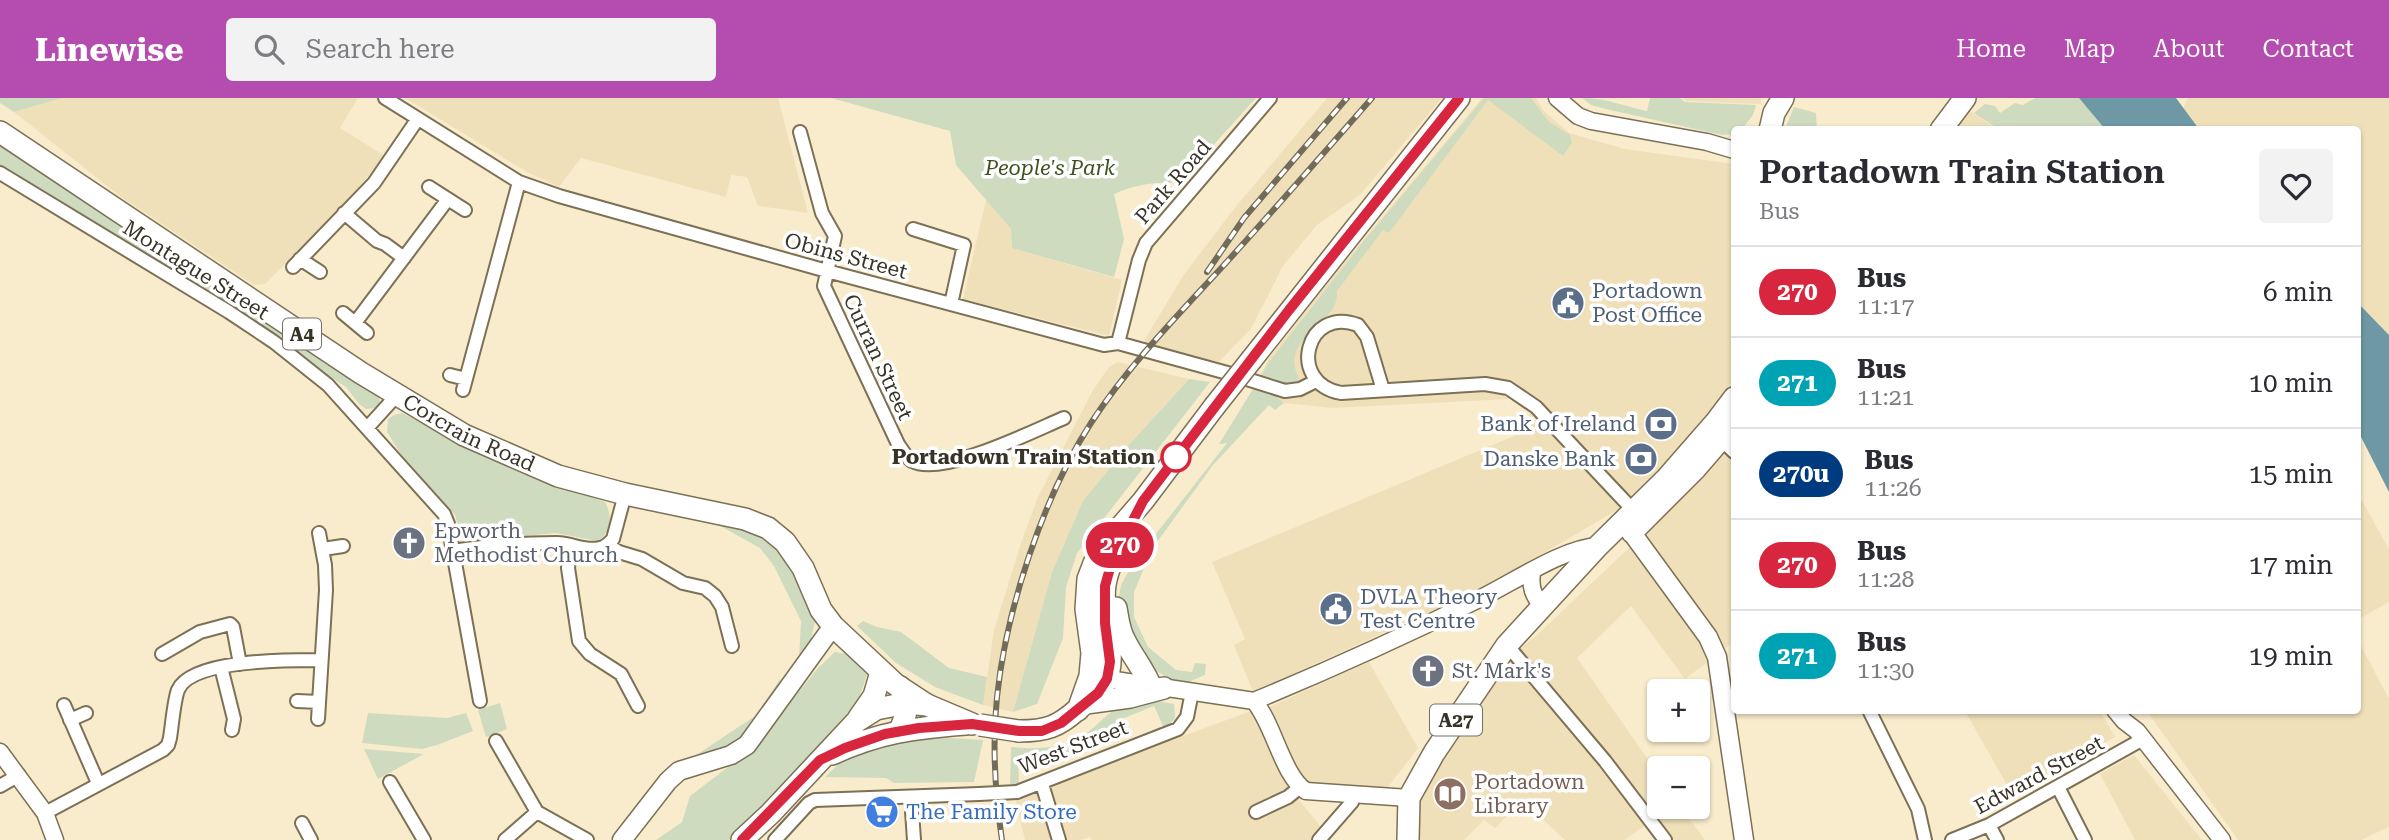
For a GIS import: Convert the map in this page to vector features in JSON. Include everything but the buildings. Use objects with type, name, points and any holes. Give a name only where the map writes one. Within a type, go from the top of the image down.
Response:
[{"type":"main road","points":[[820,760],[869,738],[900,730],[976,724],[1019,731],[1042,731],[1061,723],[1082,704],[1099,678],[1092,653],[1086,609],[1088,579],[1098,553],[1107,540],[1139,508],[1214,407],[1459,98]]},
{"type":"main road","points":[[1767,126],[1783,98]]},
{"type":"main road","points":[[1943,126],[1948,98]]},
{"type":"main road","points":[[1944,126],[1965,98]]},
{"type":"main road","name":"Corcrain Road","points":[[0,132],[339,359],[464,435],[558,476],[625,494],[745,519],[768,528],[785,542],[803,568],[821,610],[833,626],[881,672],[912,699],[976,724]]},
{"type":"main road","name":"A27","points":[[1408,840],[1409,797],[1434,753],[1507,645],[1634,511],[1731,402]]},
{"type":"main road","name":"A27","points":[[1560,589],[1598,563],[1632,533],[1730,439]]},
{"type":"main road","points":[[1082,704],[1130,697],[1158,688],[1125,641],[1118,624],[1115,601],[1119,579],[1135,547],[1139,508]]},
{"type":"main road","points":[[1632,533],[1708,637],[1717,657],[1744,840]]},
{"type":"main road","points":[[622,840],[668,781],[679,771],[731,755],[747,745],[833,626]]},
{"type":"main road","points":[[742,840],[857,721],[874,696],[881,672]]},
{"type":"main road","points":[[857,721],[876,709],[912,699],[900,730]]},
{"type":"street","name":"Obins Street","points":[[385,98],[519,182],[559,196],[827,271],[1104,345],[1118,344],[1285,391],[1300,389],[1316,381]]},
{"type":"street","name":"Park Road","points":[[1118,344],[1135,272],[1146,243],[1269,98]]},
{"type":"street","points":[[1562,101],[1578,116],[1591,121],[1707,142],[1731,149]]},
{"type":"street","points":[[320,272],[297,263],[374,183],[417,120]]},
{"type":"street","points":[[800,132],[822,213],[835,236],[827,271]]},
{"type":"street","points":[[1707,142],[1731,142]]},
{"type":"street","name":"Montague Street","points":[[0,173],[274,342],[328,385],[368,428],[444,514],[449,524],[480,701]]},
{"type":"street","points":[[450,375],[464,385],[519,182]]},
{"type":"street","points":[[429,187],[465,210]]},
{"type":"street","points":[[355,323],[448,199]]},
{"type":"street","points":[[344,213],[377,241],[404,258]]},
{"type":"street","points":[[913,229],[964,244],[951,304]]},
{"type":"street","name":"Curran Street","points":[[827,271],[824,286],[898,444],[913,461],[933,464],[959,460],[1064,418]]},
{"type":"street","points":[[343,313],[367,333]]},
{"type":"street","points":[[1383,390],[1367,337],[1358,325],[1348,321],[1327,323],[1314,337],[1308,352],[1308,364],[1316,381],[1330,391],[1341,393],[1485,384],[1508,388],[1536,407],[1634,511]]},
{"type":"street","points":[[368,428],[397,395]]},
{"type":"street","points":[[453,551],[522,544],[561,543],[589,549],[608,545],[613,539],[625,494]]},
{"type":"street","points":[[318,719],[327,590],[319,533]]},
{"type":"street","points":[[571,545],[568,568],[579,641],[590,654],[621,674],[638,706]]},
{"type":"street","points":[[608,545],[619,552],[642,559],[683,583],[705,588],[715,596],[722,607],[732,646]]},
{"type":"street","points":[[323,549],[343,546]]},
{"type":"street","points":[[1099,678],[1259,703],[1477,600],[1564,554],[1598,546]]},
{"type":"street","points":[[1532,572],[1530,585],[1542,607]]},
{"type":"street","points":[[162,654],[200,632],[230,624],[233,627],[240,664]]},
{"type":"street","points":[[1507,645],[1605,761],[1665,840]]},
{"type":"street","points":[[45,813],[163,750],[170,738],[177,690],[185,680],[203,671],[240,664],[321,660]]},
{"type":"street","points":[[221,667],[234,719],[232,730]]},
{"type":"street","name":"West Street","points":[[775,840],[809,803],[815,800],[1017,792],[1042,784],[1178,729],[1187,717],[1192,692]]},
{"type":"street","points":[[297,701],[319,702]]},
{"type":"street","points":[[1259,703],[1300,787],[1313,792],[1409,797]]},
{"type":"street","points":[[64,705],[98,783]]},
{"type":"street","points":[[70,720],[86,713]]},
{"type":"street","points":[[1871,714],[1918,810],[1925,840]]},
{"type":"street","points":[[2128,721],[2222,840]]},
{"type":"street","name":"Edward Street","points":[[1952,840],[1989,825],[2058,787],[2128,721]]},
{"type":"street","points":[[496,741],[537,812],[587,840]]},
{"type":"street","points":[[0,752],[45,813],[55,840]]},
{"type":"street","points":[[0,786],[19,775]]},
{"type":"street","points":[[390,782],[424,840]]},
{"type":"street","points":[[1042,784],[1059,840]]},
{"type":"street","points":[[1256,812],[1287,797],[1300,787]]},
{"type":"street","points":[[2058,787],[2085,840]]},
{"type":"street","points":[[1319,840],[1352,802],[1354,795]]},
{"type":"street","points":[[911,797],[914,840]]},
{"type":"street","points":[[505,840],[537,812]]},
{"type":"street","points":[[302,823],[311,840]]},
{"type":"street","points":[[1989,825],[1997,840]]},
{"type":"shaded area","points":[[62,98],[358,98],[340,128],[385,156],[343,206],[265,284],[254,285],[121,197],[14,112]]},
{"type":"shaded area","points":[[405,98],[778,98],[808,213],[758,206],[747,177],[731,175],[726,197],[581,158],[559,187],[527,172]]},
{"type":"shaded area","points":[[1327,98],[1442,98],[1360,195],[1317,225],[1283,266],[1251,329],[1219,362],[1142,344],[1183,276],[1233,210]]},
{"type":"shaded area","points":[[1482,98],[1536,98],[1544,111],[1569,133],[1625,149],[1731,164],[1731,384],[1636,498],[1619,509],[1489,585],[1253,692],[1234,645],[1245,639],[1212,562],[1521,433],[1530,413],[1510,399],[1333,408],[1284,403],[1273,394],[1253,389],[1270,357],[1339,269]]},
{"type":"shaded area","points":[[1683,98],[1761,98],[1761,104],[1686,101]]},
{"type":"shaded area","points":[[2188,98],[2389,98],[2389,335],[2361,306],[2361,126],[2197,126],[2183,108]]},
{"type":"shaded area","points":[[1969,110],[1992,126],[1958,126]]},
{"type":"shaded area","points":[[986,200],[1011,229],[1012,248],[1122,280],[1109,336],[963,299]]},
{"type":"shaded area","points":[[1118,362],[1189,379],[1128,446],[1083,502],[1052,572],[1013,712],[983,705],[994,630],[1037,499],[1093,390],[1109,367]]},
{"type":"shaded area","points":[[1731,445],[1731,644],[1685,679],[1631,606],[1577,658],[1647,758],[1647,819],[1690,819],[1705,840],[1665,840],[1651,821],[1625,840],[1565,840],[1523,801],[1495,828],[1484,820],[1464,840],[1407,840],[1409,798],[1434,771],[1518,650],[1711,470]]},
{"type":"shaded area","points":[[2361,499],[2389,549],[2389,602],[2361,618]]},
{"type":"shaded area","points":[[2361,646],[2389,699],[2389,827],[2361,840],[2238,840],[2149,714],[2361,714]]},
{"type":"shaded area","points":[[1369,662],[1418,748],[1385,791],[1299,781],[1265,709]]},
{"type":"shaded area","points":[[1251,711],[1289,788],[1322,828],[1311,840],[1092,840],[1090,837],[1080,840],[1025,840],[1015,798]]},
{"type":"shaded area","points":[[1967,714],[2102,714],[2115,737],[2012,794]]},
{"type":"shaded area","points":[[2134,755],[2202,840],[2135,840],[2100,774]]},
{"type":"green space","points":[[0,98],[62,98],[14,112],[0,103]]},
{"type":"green space","name":"People's Park","points":[[831,98],[1256,98],[1179,183],[1146,184],[1114,194],[1124,239],[1114,277],[1012,248],[1011,229],[956,165],[950,131]]},
{"type":"green space","points":[[1484,98],[1531,98],[1549,122],[1570,135],[1572,143],[1563,156],[1488,100],[1389,233],[1383,230],[1337,291],[1329,314],[1302,342],[1296,352],[1294,364],[1299,378],[1297,383],[1281,386],[1260,377],[1363,242]]},
{"type":"green space","points":[[1582,98],[1647,111],[1650,98],[1756,105],[1753,115],[1744,126],[1731,126],[1731,134],[1722,135],[1591,105]]},
{"type":"green space","points":[[2035,98],[2079,98],[2102,126],[1994,126],[1974,113],[1985,104],[1995,106],[2000,113],[2015,103],[2023,105]]},
{"type":"green space","points":[[1794,107],[1816,113],[1817,126],[1786,126]]},
{"type":"green space","points":[[0,143],[379,396],[380,402],[375,408],[366,409],[346,387],[177,272],[0,166]]},
{"type":"green space","points":[[1189,379],[1210,382],[1077,553],[1066,587],[1063,638],[1037,704],[1013,712],[1052,572],[1083,501],[1128,446]]},
{"type":"green space","points":[[1253,389],[1273,394],[1284,403],[1275,410],[1269,405],[1213,465],[1152,549],[1134,592],[1134,617],[1148,647],[1176,670],[1192,672],[1195,663],[1206,664],[1205,675],[1186,683],[1174,681],[1149,667],[1118,610],[1121,585],[1134,562],[1227,443],[1219,444]]},
{"type":"green space","points":[[402,413],[489,457],[605,502],[610,519],[606,534],[597,541],[556,533],[467,541],[460,533],[455,515],[400,453],[387,432],[388,419]]},
{"type":"green space","points":[[704,517],[764,531],[785,550],[816,617],[811,639],[799,659],[801,621],[774,566],[760,548]]},
{"type":"green space","points":[[863,621],[901,632],[949,668],[987,677],[983,705],[935,687],[896,663],[857,626]]},
{"type":"green space","points":[[835,652],[855,656],[868,672],[853,715],[729,840],[656,840],[682,822],[690,796],[752,749],[818,668]]},
{"type":"green space","points":[[781,678],[766,713],[757,725],[721,749],[686,762],[755,716]]},
{"type":"green space","points":[[1157,701],[1174,704],[1175,718],[1164,728],[1154,706],[1124,718],[1093,746],[1073,757],[1051,761],[1018,758],[1019,784],[1010,784],[1011,747],[1041,748],[1063,744],[1083,736],[1119,707]]},
{"type":"green space","points":[[500,703],[507,729],[486,737],[478,710]]},
{"type":"green space","points":[[368,713],[447,718],[466,713],[473,731],[422,749],[362,743]]},
{"type":"green space","points":[[915,736],[983,740],[974,782],[894,783],[886,778],[825,777],[851,752]]},
{"type":"green space","points":[[364,749],[424,754],[378,779]]},
{"type":"water","points":[[2079,98],[2176,98],[2197,126],[2102,126]]},
{"type":"water","points":[[2361,306],[2389,335],[2389,492],[2361,437]]},
{"type":"railway","points":[[1207,272],[1244,218],[1347,98]]},
{"type":"railway","points":[[1002,840],[995,751],[995,715],[1002,663],[1029,555],[1057,485],[1091,423],[1137,361],[1372,98]]},
{"type":"bus line","name":"270","points":[[742,840],[820,760],[869,738],[900,730],[972,724],[1019,731],[1042,731],[1061,723],[1098,693],[1107,679],[1110,662],[1105,623],[1105,586],[1112,561],[1143,501],[1289,310],[1459,98]]},
{"type":"place","name":"Portadown Post Office","points":[[1568,303]]},
{"type":"place","name":"Bank of Ireland","points":[[1661,424]]},
{"type":"place","name":"Portadown Train Station","points":[[1176,457]]},
{"type":"place","name":"Danske Bank","points":[[1641,459]]},
{"type":"place","name":"Epworth Methodist Church","points":[[409,543]]},
{"type":"place","name":"DVLA Theory Test Centre","points":[[1336,609]]},
{"type":"place","name":"St. Mark's","points":[[1428,671]]},
{"type":"place","name":"Portadown Library","points":[[1450,794]]},
{"type":"place","name":"The Family Store","points":[[882,812]]}]
